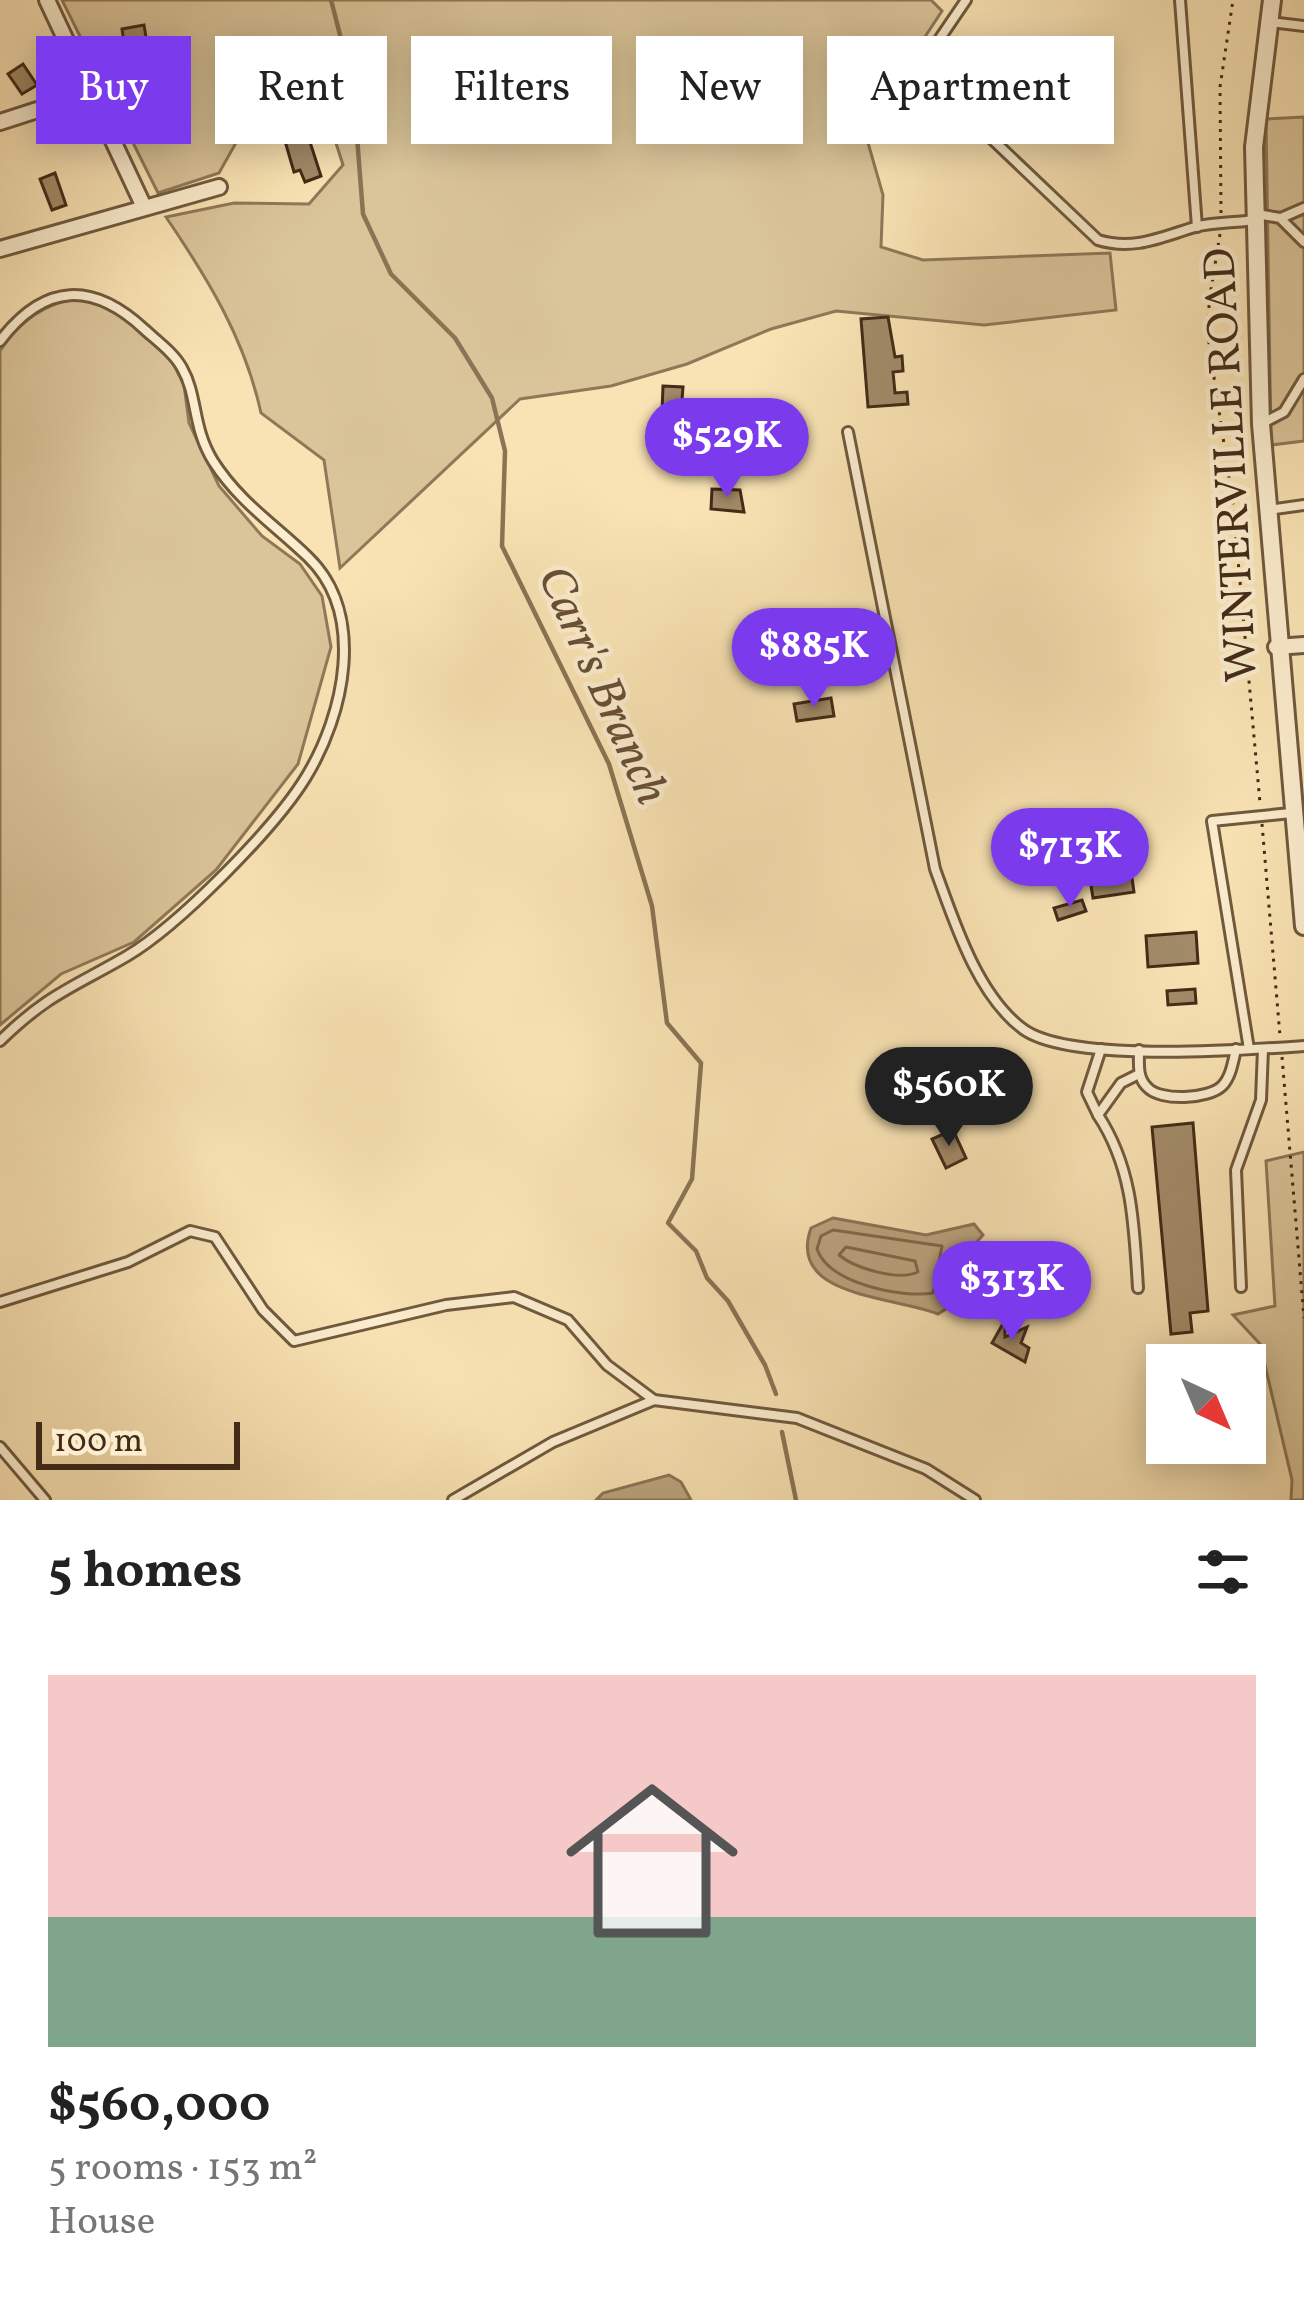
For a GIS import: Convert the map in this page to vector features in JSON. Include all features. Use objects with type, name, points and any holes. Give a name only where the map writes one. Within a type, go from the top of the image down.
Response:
[{"type":"street","points":[[47,0],[64,36]]},
{"type":"street","name":"WINTERVILLE ROAD","points":[[1272,0],[1254,147],[1261,424],[1276,647],[1304,926]]},
{"type":"street","points":[[0,122],[36,110]]},
{"type":"street","points":[[114,144],[144,207]]},
{"type":"street","points":[[0,249],[219,187]]},
{"type":"street","points":[[1276,647],[1304,646]]},
{"type":"lane","points":[[966,0],[932,50],[931,81],[1098,240],[1116,245],[1160,241],[1197,226],[1280,218],[1304,208]]},
{"type":"lane","points":[[1180,0],[1197,226]]},
{"type":"lane","points":[[1268,22],[1304,26]]},
{"type":"lane","points":[[1280,218],[1304,242]]},
{"type":"lane","points":[[0,341],[53,298],[99,295],[118,305],[179,362],[189,385],[194,427],[213,461],[241,500],[312,561],[334,595],[343,632],[344,671],[330,725],[306,777],[269,825],[171,922],[130,955],[53,992],[0,1041]]},
{"type":"lane","points":[[1261,424],[1284,412],[1304,379]]},
{"type":"lane","points":[[848,432],[935,869],[960,936],[1002,1007],[1024,1031],[1100,1049],[1304,1046]]},
{"type":"lane","points":[[1266,510],[1304,506]]},
{"type":"lane","points":[[1249,1049],[1212,821],[1292,813]]},
{"type":"lane","points":[[1241,1287],[1236,1170],[1261,1100],[1263,1048]]},
{"type":"lane","points":[[1100,1049],[1087,1092],[1119,1147],[1132,1202],[1138,1288]]},
{"type":"lane","points":[[1139,1049],[1138,1074],[1156,1095],[1216,1091],[1227,1081],[1236,1049]]},
{"type":"lane","points":[[1098,1115],[1121,1083],[1138,1074]]},
{"type":"lane","points":[[0,1302],[128,1262],[190,1231],[215,1237],[262,1310],[294,1342],[446,1305],[514,1297],[568,1320],[607,1365],[654,1400],[797,1418],[926,1468],[975,1500]]},
{"type":"lane","points":[[453,1500],[553,1442],[654,1400]]},
{"type":"lane","points":[[0,1447],[45,1500]]},
{"type":"path","points":[[1222,215],[1220,87],[1233,0]]},
{"type":"path","points":[[1221,228],[1209,302],[1209,344],[1233,504],[1261,804]]},
{"type":"path","points":[[1262,826],[1279,1018]]},
{"type":"path","points":[[1283,1064],[1304,1318]]},
{"type":"shaded area","points":[[62,0],[931,0],[942,11],[925,36],[827,36],[827,144],[868,144],[883,195],[881,247],[923,260],[1110,253],[1116,310],[984,325],[836,311],[611,386],[520,399],[340,568],[324,460],[261,413],[223,310],[166,217],[234,203],[309,204],[343,165],[336,144],[387,144],[387,36],[215,36],[215,144],[235,144],[219,173],[158,193],[134,144],[191,144],[191,36],[80,36]]},
{"type":"shaded area","points":[[1304,117],[1304,441],[1271,445],[1266,119]]},
{"type":"shaded area","points":[[82,298],[121,312],[171,359],[184,385],[189,423],[219,486],[262,536],[300,564],[322,596],[331,647],[298,764],[216,870],[134,942],[61,974],[0,1025],[0,351],[35,315],[57,303]]},
{"type":"shaded area","points":[[1304,1152],[1304,1500],[1291,1500],[1292,1480],[1266,1370],[1266,1344],[1260,1344],[1233,1315],[1275,1306],[1266,1161]]},
{"type":"water","points":[[833,1218],[926,1235],[974,1224],[983,1235],[945,1277],[946,1309],[938,1314],[849,1290],[814,1268],[808,1251],[811,1228]]},
{"type":"water","points":[[669,1475],[681,1482],[691,1500],[596,1500],[603,1493]]},
{"type":"building","points":[[144,25],[146,36],[123,36],[122,29]]},
{"type":"building","points":[[23,64],[36,86],[22,94],[8,74]]},
{"type":"building","points":[[286,144],[311,144],[321,176],[305,182],[300,170],[294,172]]},
{"type":"building","points":[[55,173],[66,205],[52,210],[40,179]]},
{"type":"building","points":[[888,317],[895,357],[902,356],[903,371],[893,372],[895,393],[907,392],[908,404],[868,407],[861,319]]},
{"type":"building","points":[[663,386],[683,387],[681,413],[662,412]]},
{"type":"building","points":[[712,489],[740,490],[744,512],[711,509]]},
{"type":"building","points":[[831,698],[834,716],[797,721],[794,704]]},
{"type":"building","points":[[1127,843],[1134,892],[1093,898],[1089,873],[1099,871],[1095,847]]},
{"type":"building","points":[[1082,900],[1086,911],[1058,920],[1054,908]]},
{"type":"building","points":[[1196,932],[1198,963],[1148,967],[1146,936]]},
{"type":"building","points":[[1195,989],[1196,1003],[1168,1005],[1167,991]]},
{"type":"building","points":[[1193,1123],[1208,1311],[1190,1313],[1192,1332],[1171,1334],[1152,1127]]},
{"type":"building","points":[[953,1130],[966,1158],[946,1168],[932,1139]]},
{"type":"building","points":[[1005,1320],[1005,1337],[1027,1327],[1021,1343],[1029,1348],[1025,1362],[992,1343]]},
{"type":"waterway","name":"Carr's Branch","points":[[331,0],[353,85],[363,214],[391,274],[455,338],[492,398],[505,451],[502,546],[609,764],[652,906],[667,1023],[701,1063],[692,1179],[668,1223],[696,1251],[707,1278],[728,1301],[776,1394]]},
{"type":"waterway","name":"Carr's Branch","points":[[782,1432],[796,1500]]}]
